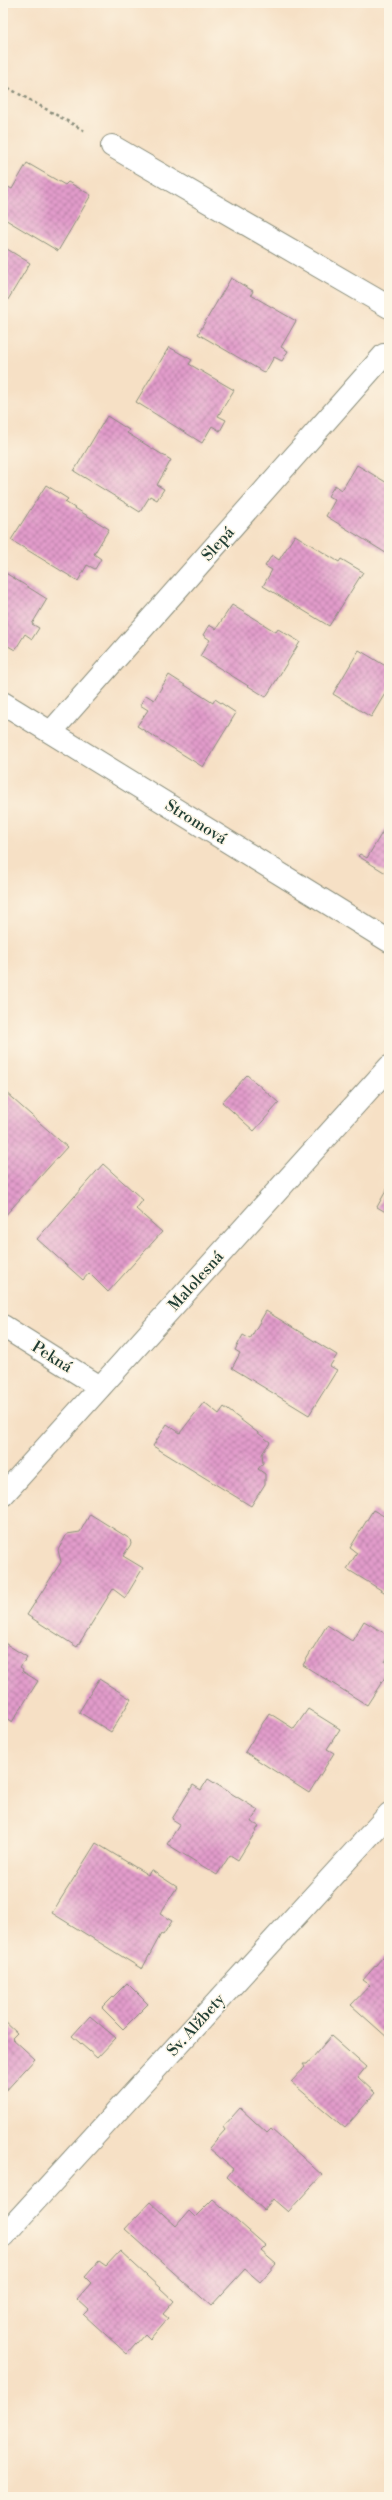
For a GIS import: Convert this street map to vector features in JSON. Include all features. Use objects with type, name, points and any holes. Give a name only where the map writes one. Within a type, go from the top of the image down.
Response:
[{"type":"street","points":[[112,146],[389,307]]},
{"type":"street","name":"Slepá","points":[[51,732],[384,355]]},
{"type":"street","name":"Stromová","points":[[3,703],[389,941]]},
{"type":"street","name":"Malolesná","points":[[3,1495],[389,1067]]},
{"type":"street","name":"Pekná","points":[[3,1326],[100,1387]]},
{"type":"street","name":"Sv. Alžbety","points":[[3,2236],[389,1814]]},
{"type":"path","points":[[3,86],[112,146]]},
{"type":"building","points":[[27,163],[65,185],[68,182],[91,195],[58,251],[3,218],[3,203],[5,199],[3,197],[3,187],[4,185],[12,189]]},
{"type":"building","points":[[7,249],[30,263],[3,308],[3,253]]},
{"type":"building","points":[[231,278],[253,291],[251,295],[296,321],[281,347],[288,351],[282,361],[274,357],[265,373],[198,334]]},
{"type":"building","points":[[169,347],[192,360],[189,364],[234,390],[218,416],[226,420],[220,431],[212,426],[202,443],[136,402]]},
{"type":"building","points":[[107,416],[129,430],[127,433],[171,460],[157,485],[164,489],[157,500],[150,496],[140,512],[74,471]]},
{"type":"building","points":[[357,465],[389,484],[389,555],[326,516],[335,500],[328,496],[335,485],[342,490]]},
{"type":"building","points":[[46,485],[68,499],[65,502],[109,529],[94,554],[101,559],[95,569],[87,565],[78,581],[11,540]]},
{"type":"building","points":[[295,535],[339,562],[341,559],[363,572],[329,626],[263,586],[272,570],[265,566],[272,555],[279,560]]},
{"type":"building","points":[[3,566],[6,568],[4,572],[47,599],[32,624],[39,628],[32,639],[25,634],[15,650],[3,643]]},
{"type":"building","points":[[232,605],[276,632],[278,629],[300,642],[266,697],[200,656],[210,640],[203,635],[209,625],[216,629]]},
{"type":"building","points":[[359,650],[389,668],[389,687],[371,717],[333,694]]},
{"type":"building","points":[[169,675],[213,703],[215,699],[236,713],[203,767],[137,726],[148,710],[140,705],[146,695],[154,700]]},
{"type":"building","points":[[389,821],[389,875],[358,856],[360,854],[367,858]]},
{"type":"building","points":[[247,1075],[279,1103],[254,1131],[222,1102]]},
{"type":"building","points":[[4,1091],[67,1147],[3,1218],[3,1092]]},
{"type":"building","points":[[103,1164],[143,1200],[136,1209],[162,1232],[108,1292],[89,1273],[83,1280],[37,1239]]},
{"type":"building","points":[[387,1189],[389,1191],[389,1214],[377,1207]]},
{"type":"building","points":[[266,1311],[337,1355],[330,1366],[337,1370],[309,1415],[232,1368],[240,1353],[235,1350],[243,1335],[250,1339]]},
{"type":"building","points":[[204,1402],[219,1414],[224,1407],[270,1442],[262,1454],[263,1463],[258,1469],[265,1474],[265,1484],[251,1506],[153,1446],[167,1424],[180,1433]]},
{"type":"building","points":[[373,1510],[389,1519],[389,1595],[347,1569],[357,1553],[350,1548]]},
{"type":"building","points":[[90,1514],[130,1539],[131,1544],[123,1556],[143,1568],[125,1598],[113,1589],[77,1647],[27,1615],[61,1562],[58,1550],[67,1534],[80,1532]]},
{"type":"building","points":[[364,1621],[389,1636],[389,1655],[385,1662],[389,1665],[389,1671],[367,1705],[303,1665],[327,1625],[352,1641]]},
{"type":"building","points":[[3,1642],[27,1657],[20,1667],[23,1669],[22,1671],[38,1681],[12,1722],[3,1716]]},
{"type":"building","points":[[99,1679],[131,1699],[111,1732],[79,1712]]},
{"type":"building","points":[[308,1709],[340,1729],[327,1749],[334,1753],[309,1793],[245,1752],[269,1713],[294,1729]]},
{"type":"building","points":[[208,1779],[258,1810],[251,1822],[259,1826],[238,1860],[230,1855],[217,1875],[167,1844],[180,1824],[172,1819],[193,1785],[201,1790]]},
{"type":"building","points":[[96,1843],[148,1875],[151,1870],[177,1887],[160,1914],[172,1921],[163,1935],[161,1934],[142,1969],[52,1913]]},
{"type":"building","points":[[389,1950],[389,2039],[351,2005],[370,1985],[363,1980]]},
{"type":"building","points":[[127,1983],[148,2004],[123,2029],[102,2008]]},
{"type":"building","points":[[90,2016],[116,2038],[97,2058],[72,2036]]},
{"type":"building","points":[[3,2020],[17,2033],[12,2038],[35,2059],[3,2094]]},
{"type":"building","points":[[331,2036],[366,2067],[358,2077],[375,2093],[345,2128],[291,2082],[305,2067],[303,2064],[307,2064]]},
{"type":"building","points":[[240,2108],[267,2133],[271,2129],[322,2175],[288,2212],[273,2199],[264,2210],[227,2177],[233,2169],[209,2148],[225,2130],[223,2127]]},
{"type":"building","points":[[213,2199],[266,2246],[261,2251],[276,2264],[260,2282],[245,2269],[211,2306],[125,2229],[150,2202],[176,2226],[189,2211],[195,2217]]},
{"type":"building","points":[[120,2251],[174,2301],[163,2314],[168,2318],[150,2339],[145,2334],[127,2354],[84,2315],[89,2310],[77,2299],[91,2283],[85,2277],[99,2261],[106,2266]]}]
